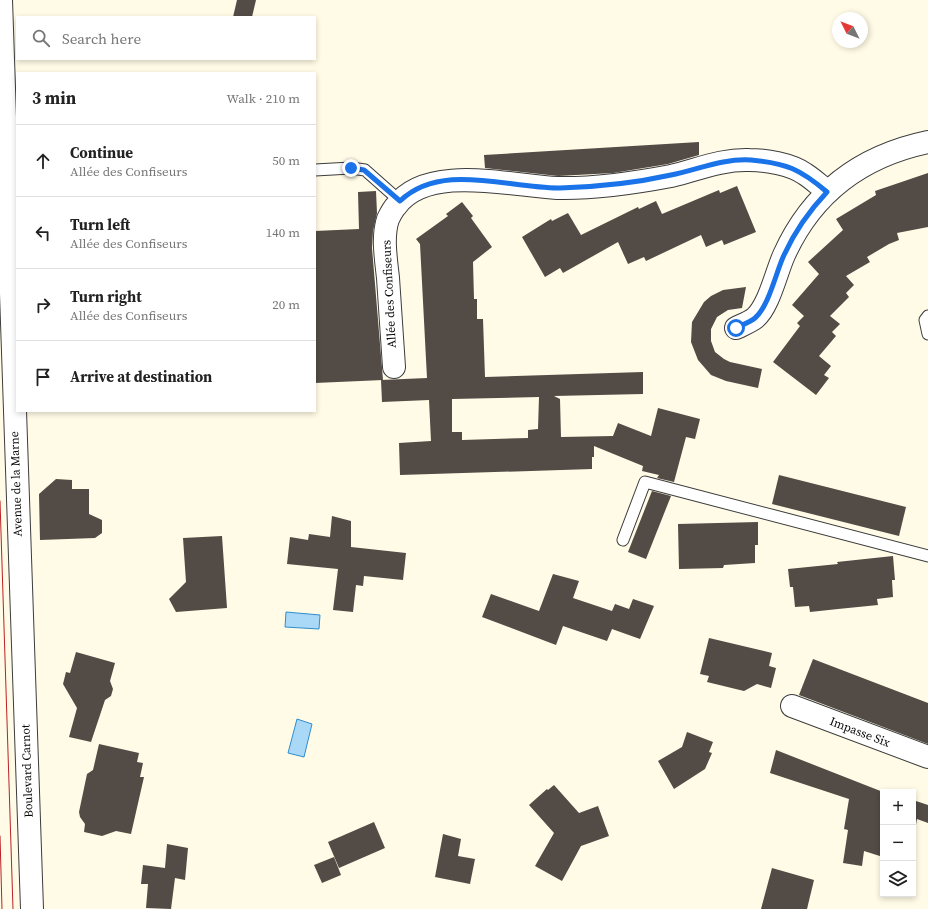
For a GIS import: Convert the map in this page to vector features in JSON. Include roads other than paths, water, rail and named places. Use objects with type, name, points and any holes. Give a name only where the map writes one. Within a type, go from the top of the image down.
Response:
[{"type":"street","name":"Avenue de la Marne","points":[[1,0],[12,190],[16,393]]},
{"type":"street","points":[[736,328],[755,318],[767,300],[776,274],[793,237],[804,220],[827,192],[850,173],[869,162],[905,147],[928,142]]},
{"type":"street","name":"Allée des Confiseurs","points":[[394,367],[385,242],[388,220],[400,201],[408,194],[425,185],[446,181],[473,179],[558,188],[592,186],[635,182],[672,175],[728,161],[750,160],[794,168],[804,173],[827,192]]},
{"type":"street","name":"Avenue de la Marne","points":[[16,412],[22,632]]},
{"type":"street","name":"Boulevard Carnot","points":[[22,632],[32,909]]},
{"type":"street","name":"Impasse Six","points":[[792,706],[928,757]]},
{"type":"lane","points":[[316,170],[351,168],[364,170],[400,201]]},
{"type":"lane","points":[[928,316],[925,320],[928,334]]},
{"type":"lane","points":[[623,540],[645,482],[928,556]]},
{"type":"water","points":[[286,612],[320,615],[319,629],[285,627]]},
{"type":"water","points":[[297,719],[312,724],[304,757],[288,753]]},
{"type":"tram line","points":[[0,501],[13,909]]},
{"type":"tram line","points":[[0,836],[2,909]]}]
